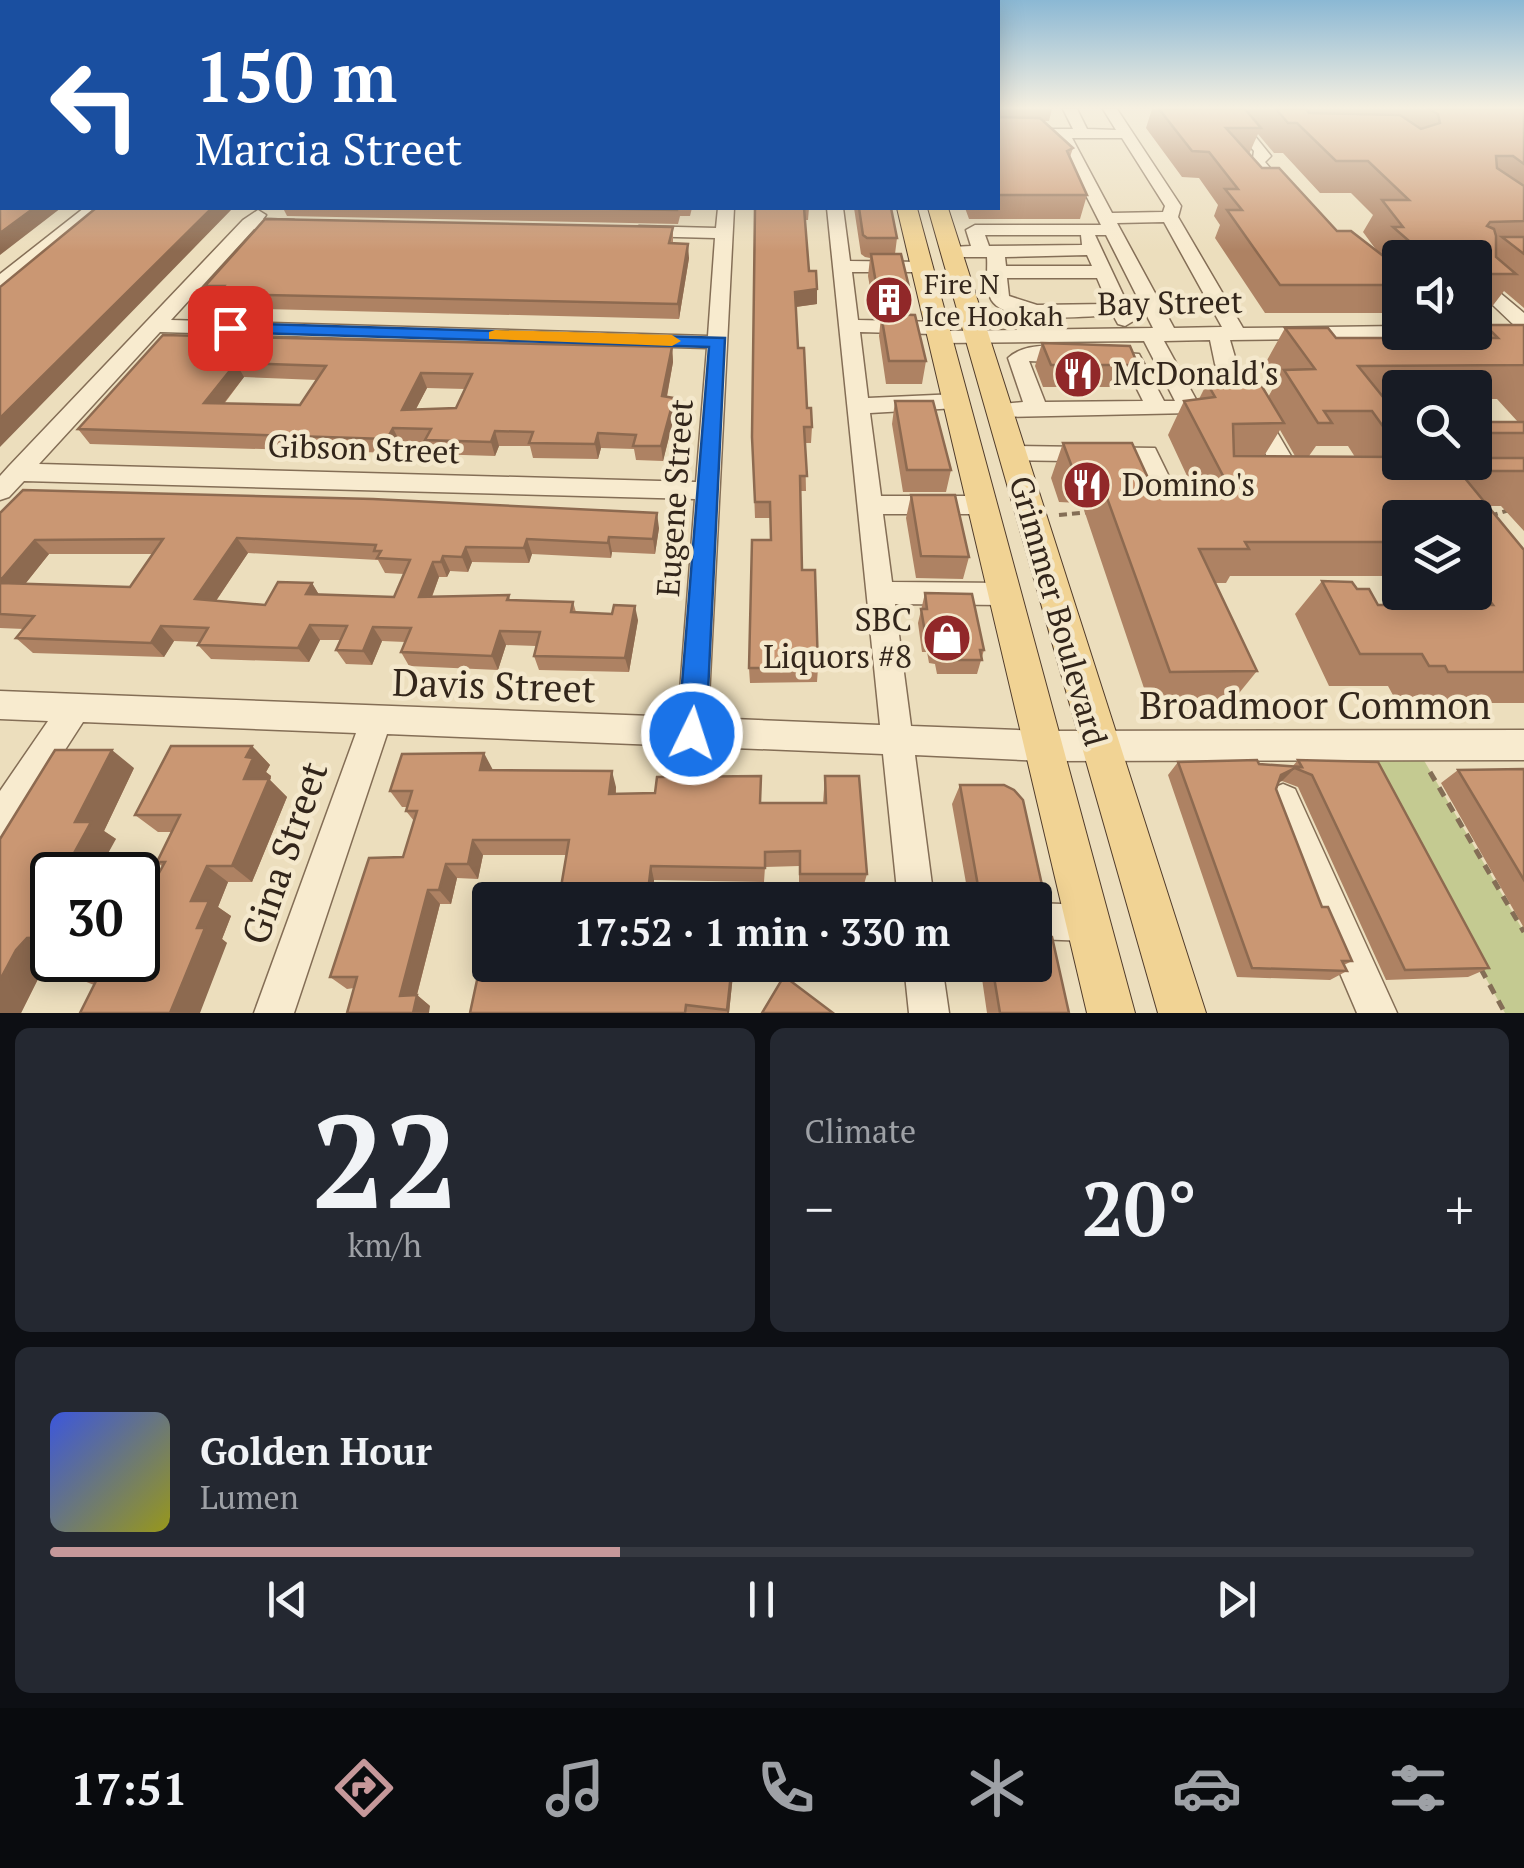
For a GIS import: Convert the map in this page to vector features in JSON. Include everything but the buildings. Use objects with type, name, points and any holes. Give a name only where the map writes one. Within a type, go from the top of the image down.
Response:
[{"type":"main road","name":"Grimmer Boulevard","points":[[908,210],[1111,1013]]},
{"type":"main road","name":"Grimmer Boulevard","points":[[939,210],[1182,1013]]},
{"type":"street","points":[[999,410],[1184,408],[1187,403],[1149,333],[1108,224],[1074,156]]},
{"type":"street","points":[[1140,156],[1173,206],[1170,217],[1226,332],[1226,364],[1291,477],[1330,478]]},
{"type":"street","points":[[1263,156],[1257,162],[1290,201]]},
{"type":"street","points":[[0,284],[92,210]]},
{"type":"street","points":[[0,491],[262,210]]},
{"type":"street","name":"Eugene Street","points":[[692,734],[726,210]]},
{"type":"street","points":[[835,210],[914,882]]},
{"type":"street","points":[[1120,308],[1014,308],[998,295],[1000,272],[975,230],[1084,230],[1170,217]]},
{"type":"street","points":[[249,224],[308,225]]},
{"type":"street","points":[[1084,230],[1120,308],[1149,333]]},
{"type":"street","points":[[626,231],[726,233]]},
{"type":"street","points":[[952,252],[1093,250]]},
{"type":"street","points":[[842,266],[922,266]]},
{"type":"street","points":[[1000,272],[1104,272]]},
{"type":"street","points":[[1492,298],[1519,329]]},
{"type":"street","points":[[154,326],[718,342]]},
{"type":"street","name":"Bay Street","points":[[849,326],[978,336],[1382,332]]},
{"type":"street","points":[[1036,410],[1018,358],[1032,352],[1059,357],[1132,359],[1157,408]]},
{"type":"street","points":[[858,406],[957,401]]},
{"type":"street","points":[[1012,454],[1147,454],[1168,499]]},
{"type":"street","name":"Gibson Street","points":[[18,472],[708,492]]},
{"type":"street","points":[[870,505],[982,505]]},
{"type":"street","points":[[880,592],[1006,594]]},
{"type":"street","name":"Davis Street","points":[[0,705],[1046,746]]},
{"type":"street","points":[[0,820],[74,709]]},
{"type":"street","name":"Gina Street","points":[[274,1013],[376,721]]},
{"type":"street","name":"Broadmoor Common","points":[[1046,746],[1524,745]]},
{"type":"street","points":[[1282,800],[1377,1013]]},
{"type":"street","points":[[1052,922],[1088,923]]},
{"type":"street","points":[[925,982],[928,1013]]},
{"type":"path","points":[[1498,525],[1486,518],[1513,510]]},
{"type":"path","points":[[1059,514],[1094,512]]},
{"type":"path","points":[[1414,745],[1524,932]]},
{"type":"path","points":[[1478,963],[1505,1013]]},
{"type":"green space","points":[[1415,745],[1524,932],[1524,1013],[1505,1013],[1359,746]]},
{"type":"slow traffic","points":[[495,336],[672,341]]},
{"type":"place","name":"Fire N Ice Hookah","points":[[889,300]]},
{"type":"place","name":"McDonald's","points":[[1078,374]]},
{"type":"place","name":"Domino's","points":[[1087,485]]},
{"type":"place","name":"SBC Liquors #8","points":[[947,638]]},
{"type":"route","points":[[230,328],[718,342],[692,734]]}]
